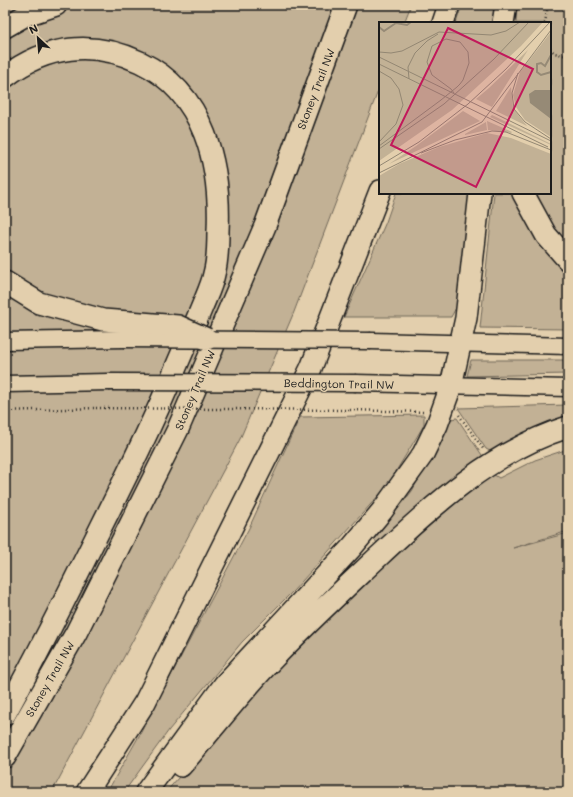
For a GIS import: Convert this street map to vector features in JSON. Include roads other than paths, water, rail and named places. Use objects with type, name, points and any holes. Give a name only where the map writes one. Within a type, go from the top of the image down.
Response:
[{"type":"highway","points":[[5,27],[26,15],[56,5]]},
{"type":"highway","name":"Stoney Trail NW","points":[[5,757],[76,633],[178,429],[265,226],[346,5]]},
{"type":"highway","points":[[443,22],[449,5]]},
{"type":"highway","points":[[503,22],[506,5]]},
{"type":"highway","points":[[5,77],[18,67],[37,58],[61,50],[80,48],[101,50],[127,56],[150,67],[171,83],[187,100],[199,119],[208,141],[214,163],[218,185],[219,213],[214,275],[156,416],[45,642],[5,714]]},
{"type":"highway","points":[[87,792],[146,702],[311,368],[379,194]]},
{"type":"highway","points":[[146,792],[224,685],[352,547],[382,511],[423,454],[442,413],[451,386],[471,287],[480,194]]},
{"type":"highway","points":[[524,194],[546,235],[568,260]]},
{"type":"highway","points":[[5,282],[39,303],[103,320],[127,331],[178,326],[207,339]]},
{"type":"highway","points":[[158,792],[273,659],[428,510],[456,487],[492,461],[568,426]]},
{"type":"main road","points":[[5,341],[127,331]]},
{"type":"main road","points":[[207,339],[460,342],[568,346]]},
{"type":"main road","name":"Beddington Trail NW","points":[[5,384],[109,382],[356,384],[568,388]]}]
